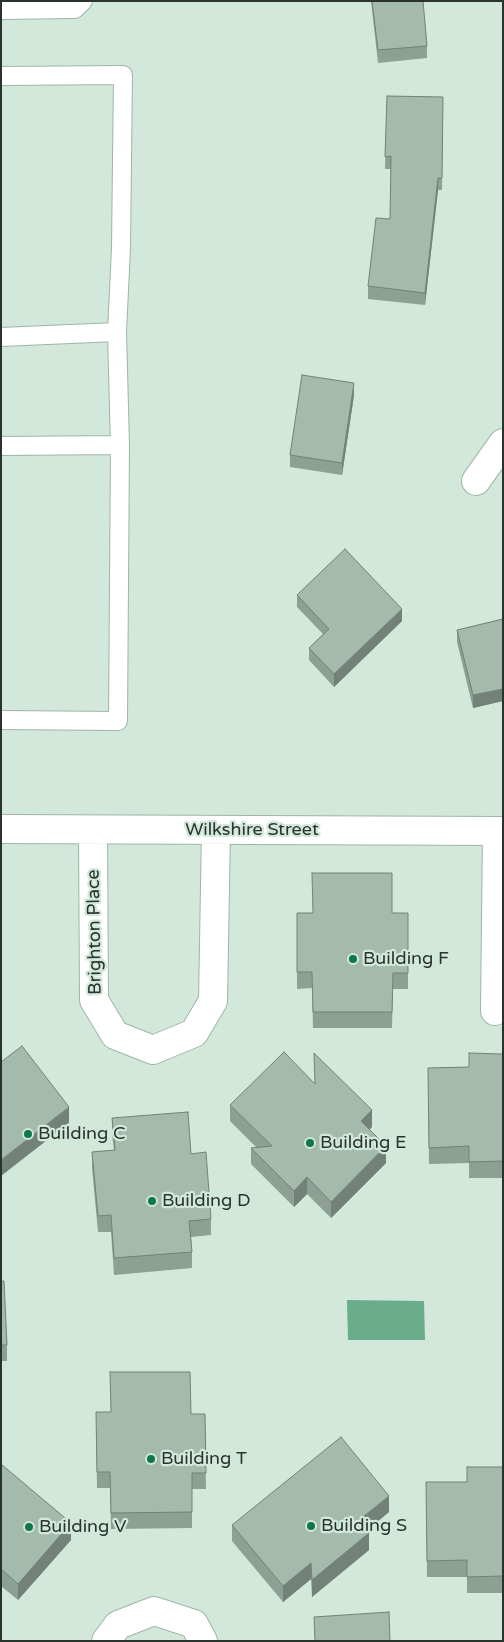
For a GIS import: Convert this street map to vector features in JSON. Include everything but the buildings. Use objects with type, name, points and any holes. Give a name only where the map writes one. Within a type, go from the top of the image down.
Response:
[{"type":"street","points":[[476,481],[503,443]]},
{"type":"street","name":"Wilkshire Street","points":[[1,829],[500,831]]},
{"type":"street","name":"Brighton Place","points":[[93,830],[94,1000],[115,1035],[153,1050],[194,1033],[213,1001],[216,830]]},
{"type":"street","points":[[495,1011],[500,831]]},
{"type":"street","points":[[106,1641],[118,1625],[154,1611],[194,1624],[203,1641]]},
{"type":"lane","points":[[1,10],[75,9],[83,1]]},
{"type":"lane","points":[[1,76],[123,75],[121,248],[117,332],[120,445],[118,721],[1,720]]},
{"type":"lane","points":[[1,337],[117,332]]},
{"type":"lane","points":[[1,446],[120,445]]},
{"type":"shaded area","points":[[347,1300],[424,1301],[425,1340],[348,1340]]},
{"type":"place","name":"Building F","points":[[353,959]]},
{"type":"place","name":"Building C","points":[[28,1134]]},
{"type":"place","name":"Building E","points":[[310,1143]]},
{"type":"place","name":"Building D","points":[[152,1201]]},
{"type":"place","name":"Building T","points":[[151,1459]]},
{"type":"place","name":"Building S","points":[[311,1526]]},
{"type":"place","name":"Building V","points":[[29,1527]]}]
